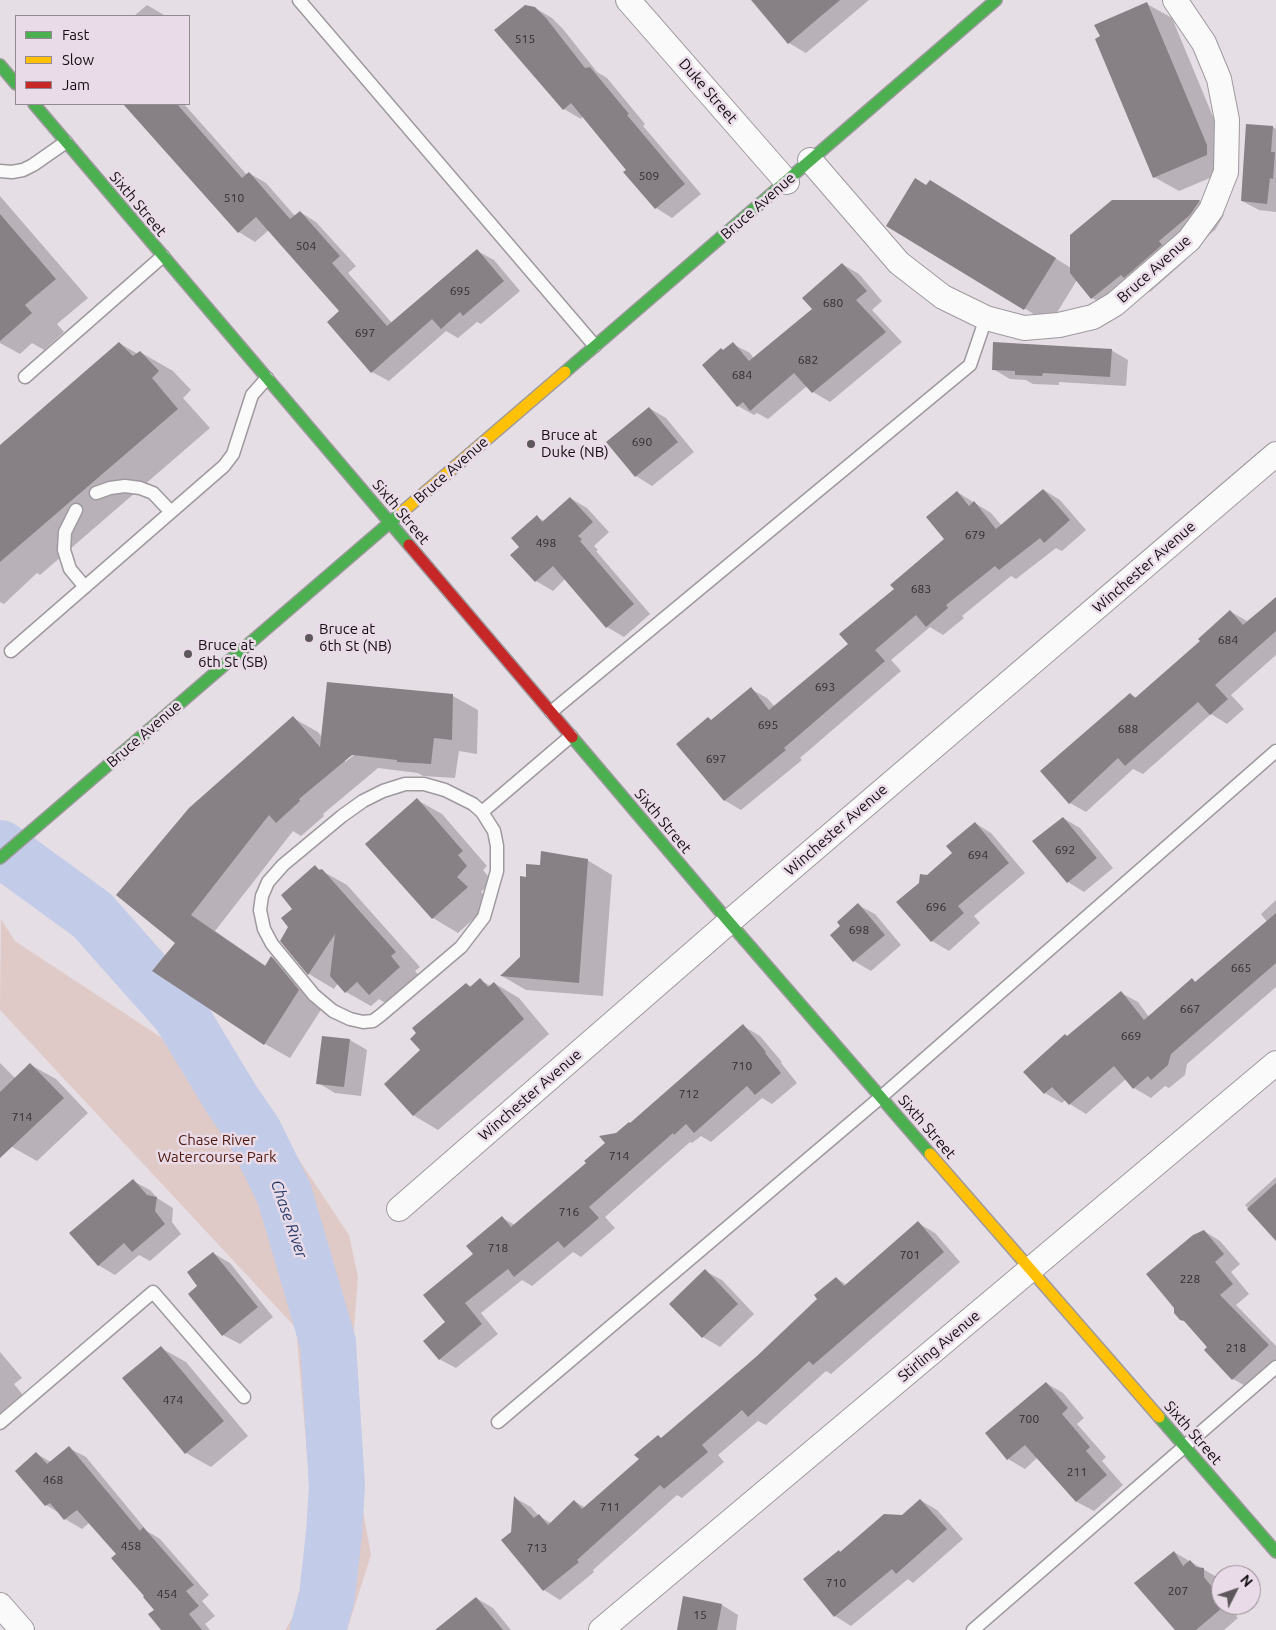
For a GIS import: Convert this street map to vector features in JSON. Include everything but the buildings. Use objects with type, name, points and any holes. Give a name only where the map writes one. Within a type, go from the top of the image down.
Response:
[{"type":"street","name":"Duke Street","points":[[628,0],[787,182]]},
{"type":"street","name":"Bruce Avenue","points":[[0,858],[996,0]]},
{"type":"street","name":"Bruce Avenue","points":[[810,160],[899,263],[943,297],[986,318],[1024,328],[1059,325],[1092,317],[1115,304],[1189,240],[1211,210],[1226,172],[1227,120],[1219,78],[1204,43],[1175,0]]},
{"type":"street","points":[[0,64],[13,80]]},
{"type":"street","name":"Sixth Street","points":[[35,105],[729,922],[1276,1552]]},
{"type":"street","name":"Winchester Avenue","points":[[399,1209],[729,922],[1276,454]]},
{"type":"street","name":"Stirling Avenue","points":[[601,1630],[1276,1062]]},
{"type":"street","points":[[0,1605],[22,1630]]},
{"type":"lane","points":[[298,0],[596,346]]},
{"type":"lane","points":[[0,85],[13,80]]},
{"type":"lane","points":[[0,171],[12,172],[33,166],[66,142]]},
{"type":"lane","points":[[25,377],[163,256]]},
{"type":"lane","points":[[551,712],[970,365],[986,318]]},
{"type":"lane","points":[[11,651],[224,466],[237,443],[252,395],[267,378]]},
{"type":"lane","points":[[96,493],[117,487],[133,487],[153,493],[171,512]]},
{"type":"lane","points":[[76,510],[65,532],[64,550],[70,569],[85,587]]},
{"type":"lane","points":[[482,812],[571,736]]},
{"type":"lane","points":[[498,1422],[881,1097],[1276,751]]},
{"type":"lane","points":[[404,784],[424,784],[461,796],[474,804],[482,812],[494,831],[497,846],[497,872],[484,917],[474,932],[461,947],[372,1021],[363,1022],[350,1019],[333,1011],[314,995],[272,944],[264,929],[260,910],[262,896],[268,882],[283,865],[342,816],[363,801],[404,784]]},
{"type":"lane","points":[[0,1423],[153,1292],[244,1397]]},
{"type":"lane","points":[[973,1630],[1276,1367]]},
{"type":"green space","name":"Chase River Watercourse Park","points":[[1,919],[15,941],[262,1104],[349,1235],[358,1277],[347,1423],[371,1555],[347,1630],[285,1630],[318,1578],[296,1328],[0,1010]]},
{"type":"waterway","name":"Chase River","points":[[0,848],[92,915],[180,1014],[232,1100],[254,1132],[284,1193],[328,1343],[337,1487],[327,1596],[318,1630]]},
{"type":"traffic: fast","points":[[565,372],[996,0]]},
{"type":"traffic: fast","points":[[0,65],[15,83]]},
{"type":"traffic: fast","points":[[35,105],[409,545]]},
{"type":"traffic: fast","points":[[0,858],[401,513]]},
{"type":"traffic: fast","points":[[572,737],[930,1154]]},
{"type":"traffic: fast","points":[[1159,1417],[1276,1552]]},
{"type":"traffic: slow","points":[[401,513],[565,372]]},
{"type":"traffic: slow","points":[[930,1154],[1159,1417]]},
{"type":"traffic: jam","points":[[409,545],[572,737]]},
{"type":"place","name":"Bruce at Duke (NB)","points":[[531,444]]},
{"type":"place","name":"Bruce at 6th St (NB)","points":[[309,638]]},
{"type":"place","name":"Bruce at 6th St (SB)","points":[[188,654]]}]
